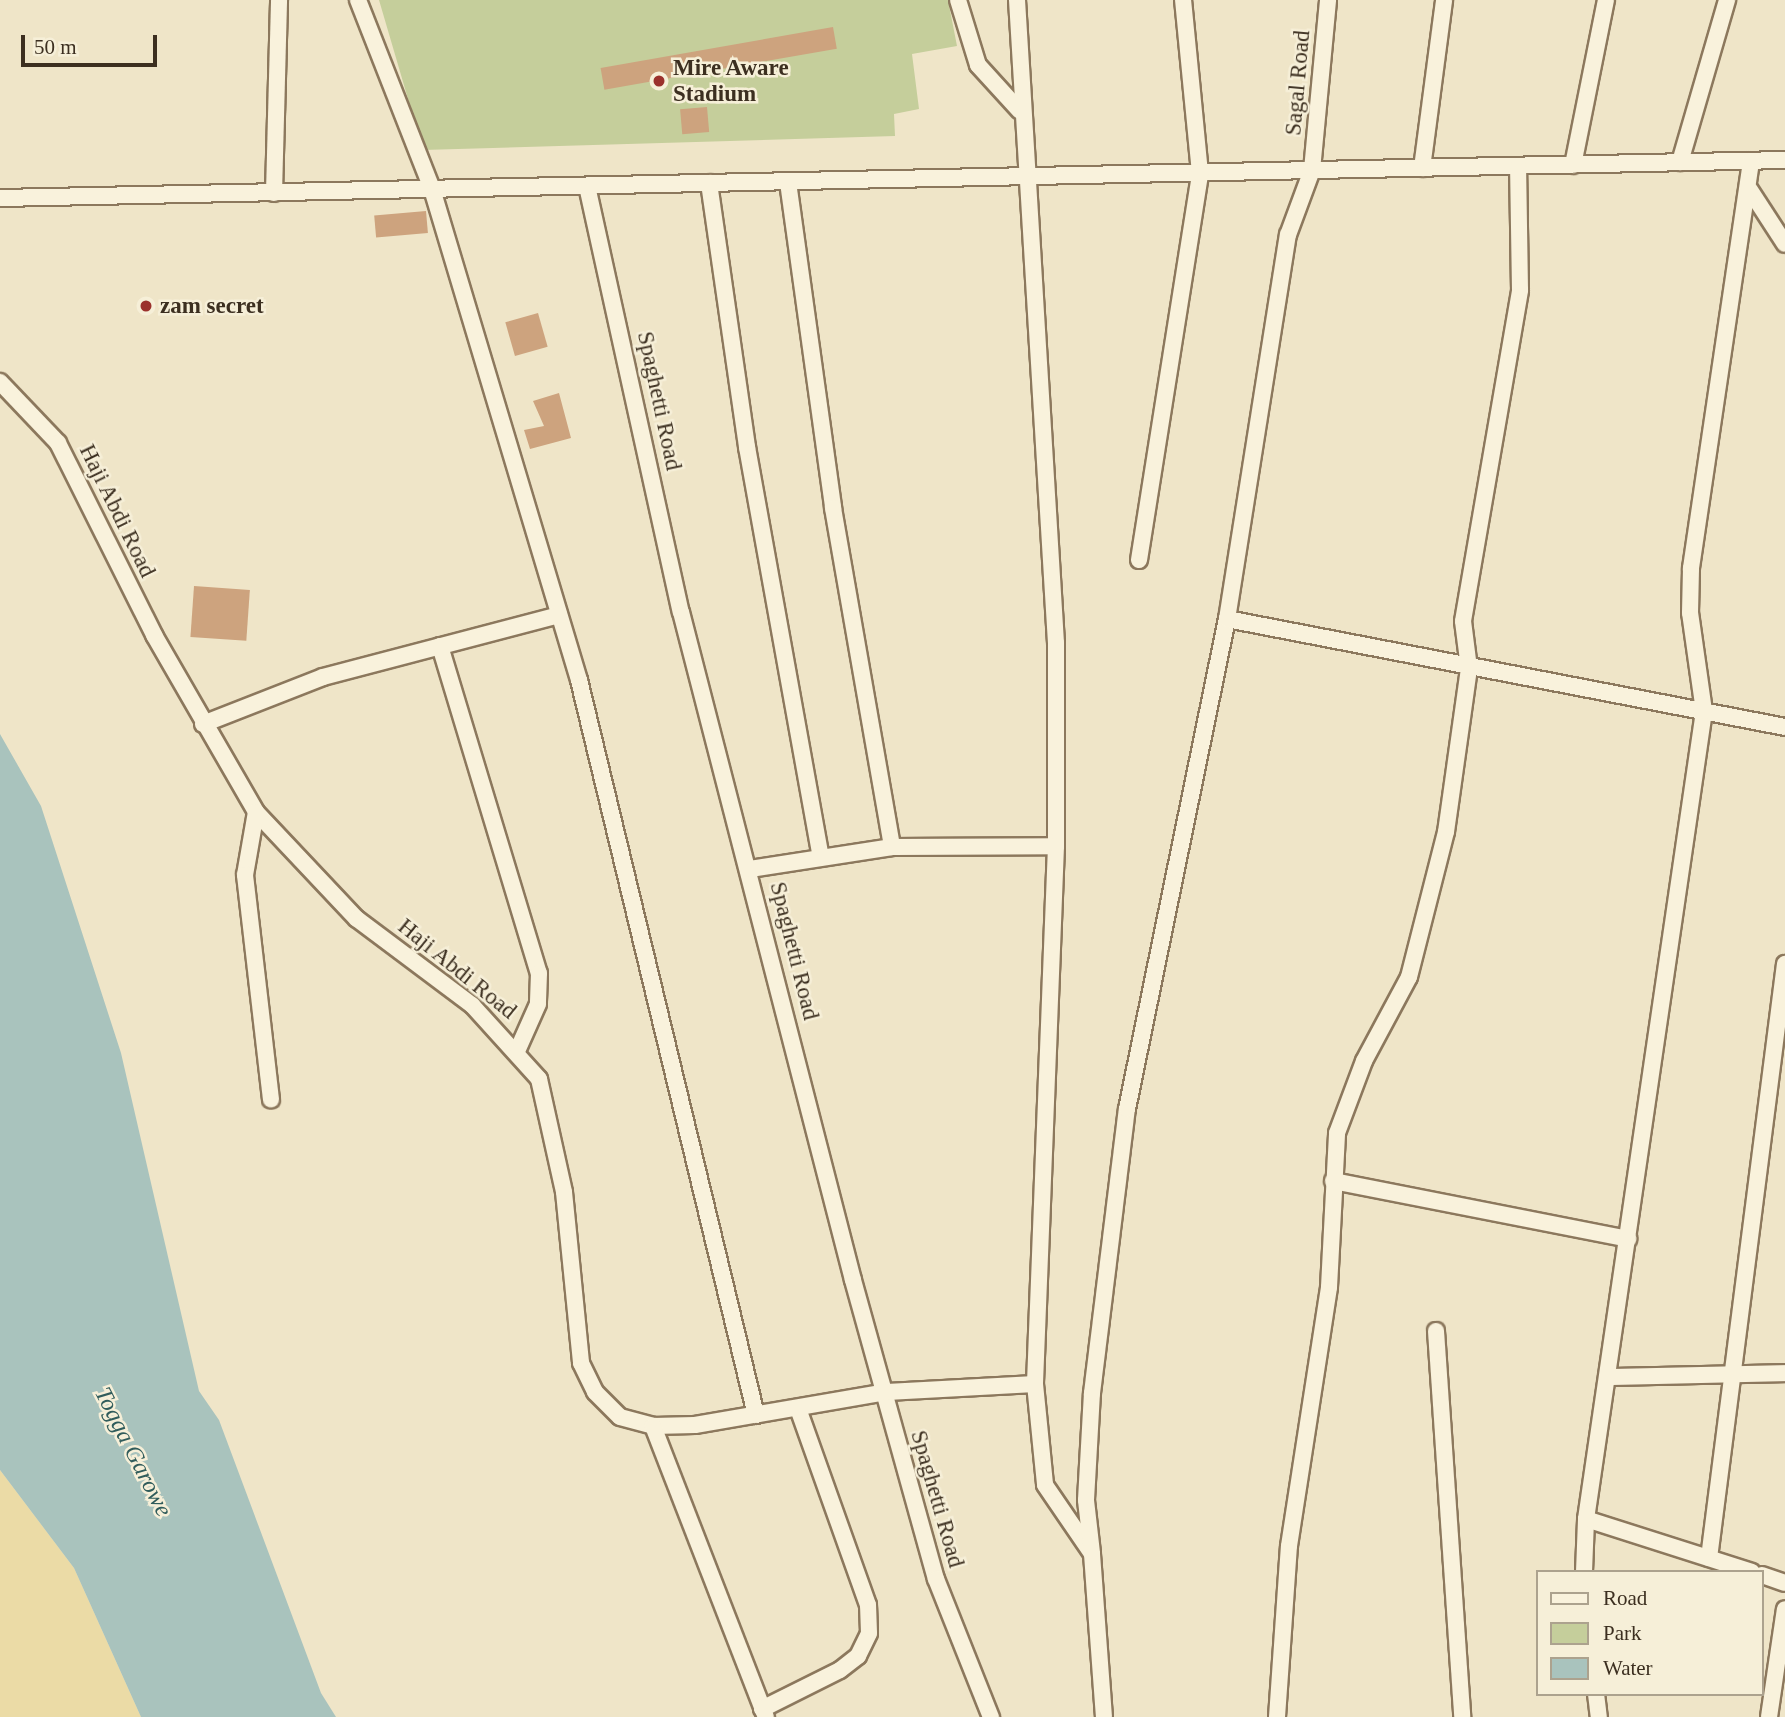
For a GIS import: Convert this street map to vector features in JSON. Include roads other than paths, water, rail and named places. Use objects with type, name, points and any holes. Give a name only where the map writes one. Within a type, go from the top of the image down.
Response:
[{"type":"street","points":[[274,193],[279,0]]},
{"type":"street","points":[[358,0],[432,189],[559,615],[697,1153],[756,1415]]},
{"type":"street","points":[[958,0],[978,65],[1020,111]]},
{"type":"street","points":[[1017,0],[1024,177],[1056,643],[1056,846],[1035,1384],[1045,1485],[1092,1555]]},
{"type":"street","points":[[1139,560],[1200,173],[1183,0]]},
{"type":"street","name":"Sagal Road","points":[[1104,1717],[1086,1500],[1092,1392],[1127,1109],[1227,619],[1287,235],[1312,170],[1328,0]]},
{"type":"street","points":[[1422,168],[1444,0]]},
{"type":"street","points":[[1573,165],[1606,0]]},
{"type":"street","points":[[1680,162],[1727,0]]},
{"type":"street","points":[[0,198],[1785,160]]},
{"type":"street","points":[[1584,1570],[1586,1519],[1609,1377],[1704,711],[1690,613],[1691,568],[1750,190],[1751,161]]},
{"type":"street","points":[[1277,1717],[1286,1567],[1329,1287],[1337,1133],[1351,1090],[1387,1025],[1425,928],[1446,832],[1469,668],[1463,621],[1520,290],[1518,166]]},
{"type":"street","points":[[788,182],[831,495],[892,847]]},
{"type":"street","points":[[709,183],[747,447],[821,858]]},
{"type":"street","name":"Spaghetti Road","points":[[587,186],[681,612],[936,1579],[991,1717]]},
{"type":"street","points":[[1750,190],[1785,244]]},
{"type":"street","name":"Haji Abdi Road","points":[[0,382],[58,443],[203,724],[256,812],[357,919],[518,1049],[539,1079],[552,1127],[581,1363],[595,1392],[620,1417],[653,1426],[756,1415],[887,1392],[1035,1384]]},
{"type":"street","points":[[203,724],[313,680],[559,615]]},
{"type":"street","points":[[1227,619],[1469,668],[1785,727]]},
{"type":"street","points":[[440,646],[539,973],[538,1004],[518,1049]]},
{"type":"street","points":[[256,812],[245,875],[271,1099]]},
{"type":"street","points":[[750,869],[892,847],[1056,846]]},
{"type":"street","points":[[1709,1558],[1785,964]]},
{"type":"street","points":[[1333,1181],[1628,1239]]},
{"type":"street","points":[[1436,1331],[1462,1717]]},
{"type":"street","points":[[1609,1377],[1785,1373]]},
{"type":"street","points":[[653,1426],[764,1713],[840,1670],[858,1656],[869,1633],[868,1605],[798,1408]]},
{"type":"street","points":[[1586,1519],[1746,1570]]},
{"type":"street","points":[[1764,1576],[1785,1583]]},
{"type":"street","points":[[1769,1717],[1785,1609]]},
{"type":"street","points":[[1596,1696],[1599,1717]]},
{"type":"water","name":"Togga Garowe","points":[[0,734],[41,806],[121,1053],[199,1391],[219,1420],[321,1693],[336,1717],[141,1717],[74,1568],[0,1470]]},
{"type":"place","name":"Mire Aware Stadium","points":[[659,81]]},
{"type":"place","name":"zam secret","points":[[146,306]]}]
